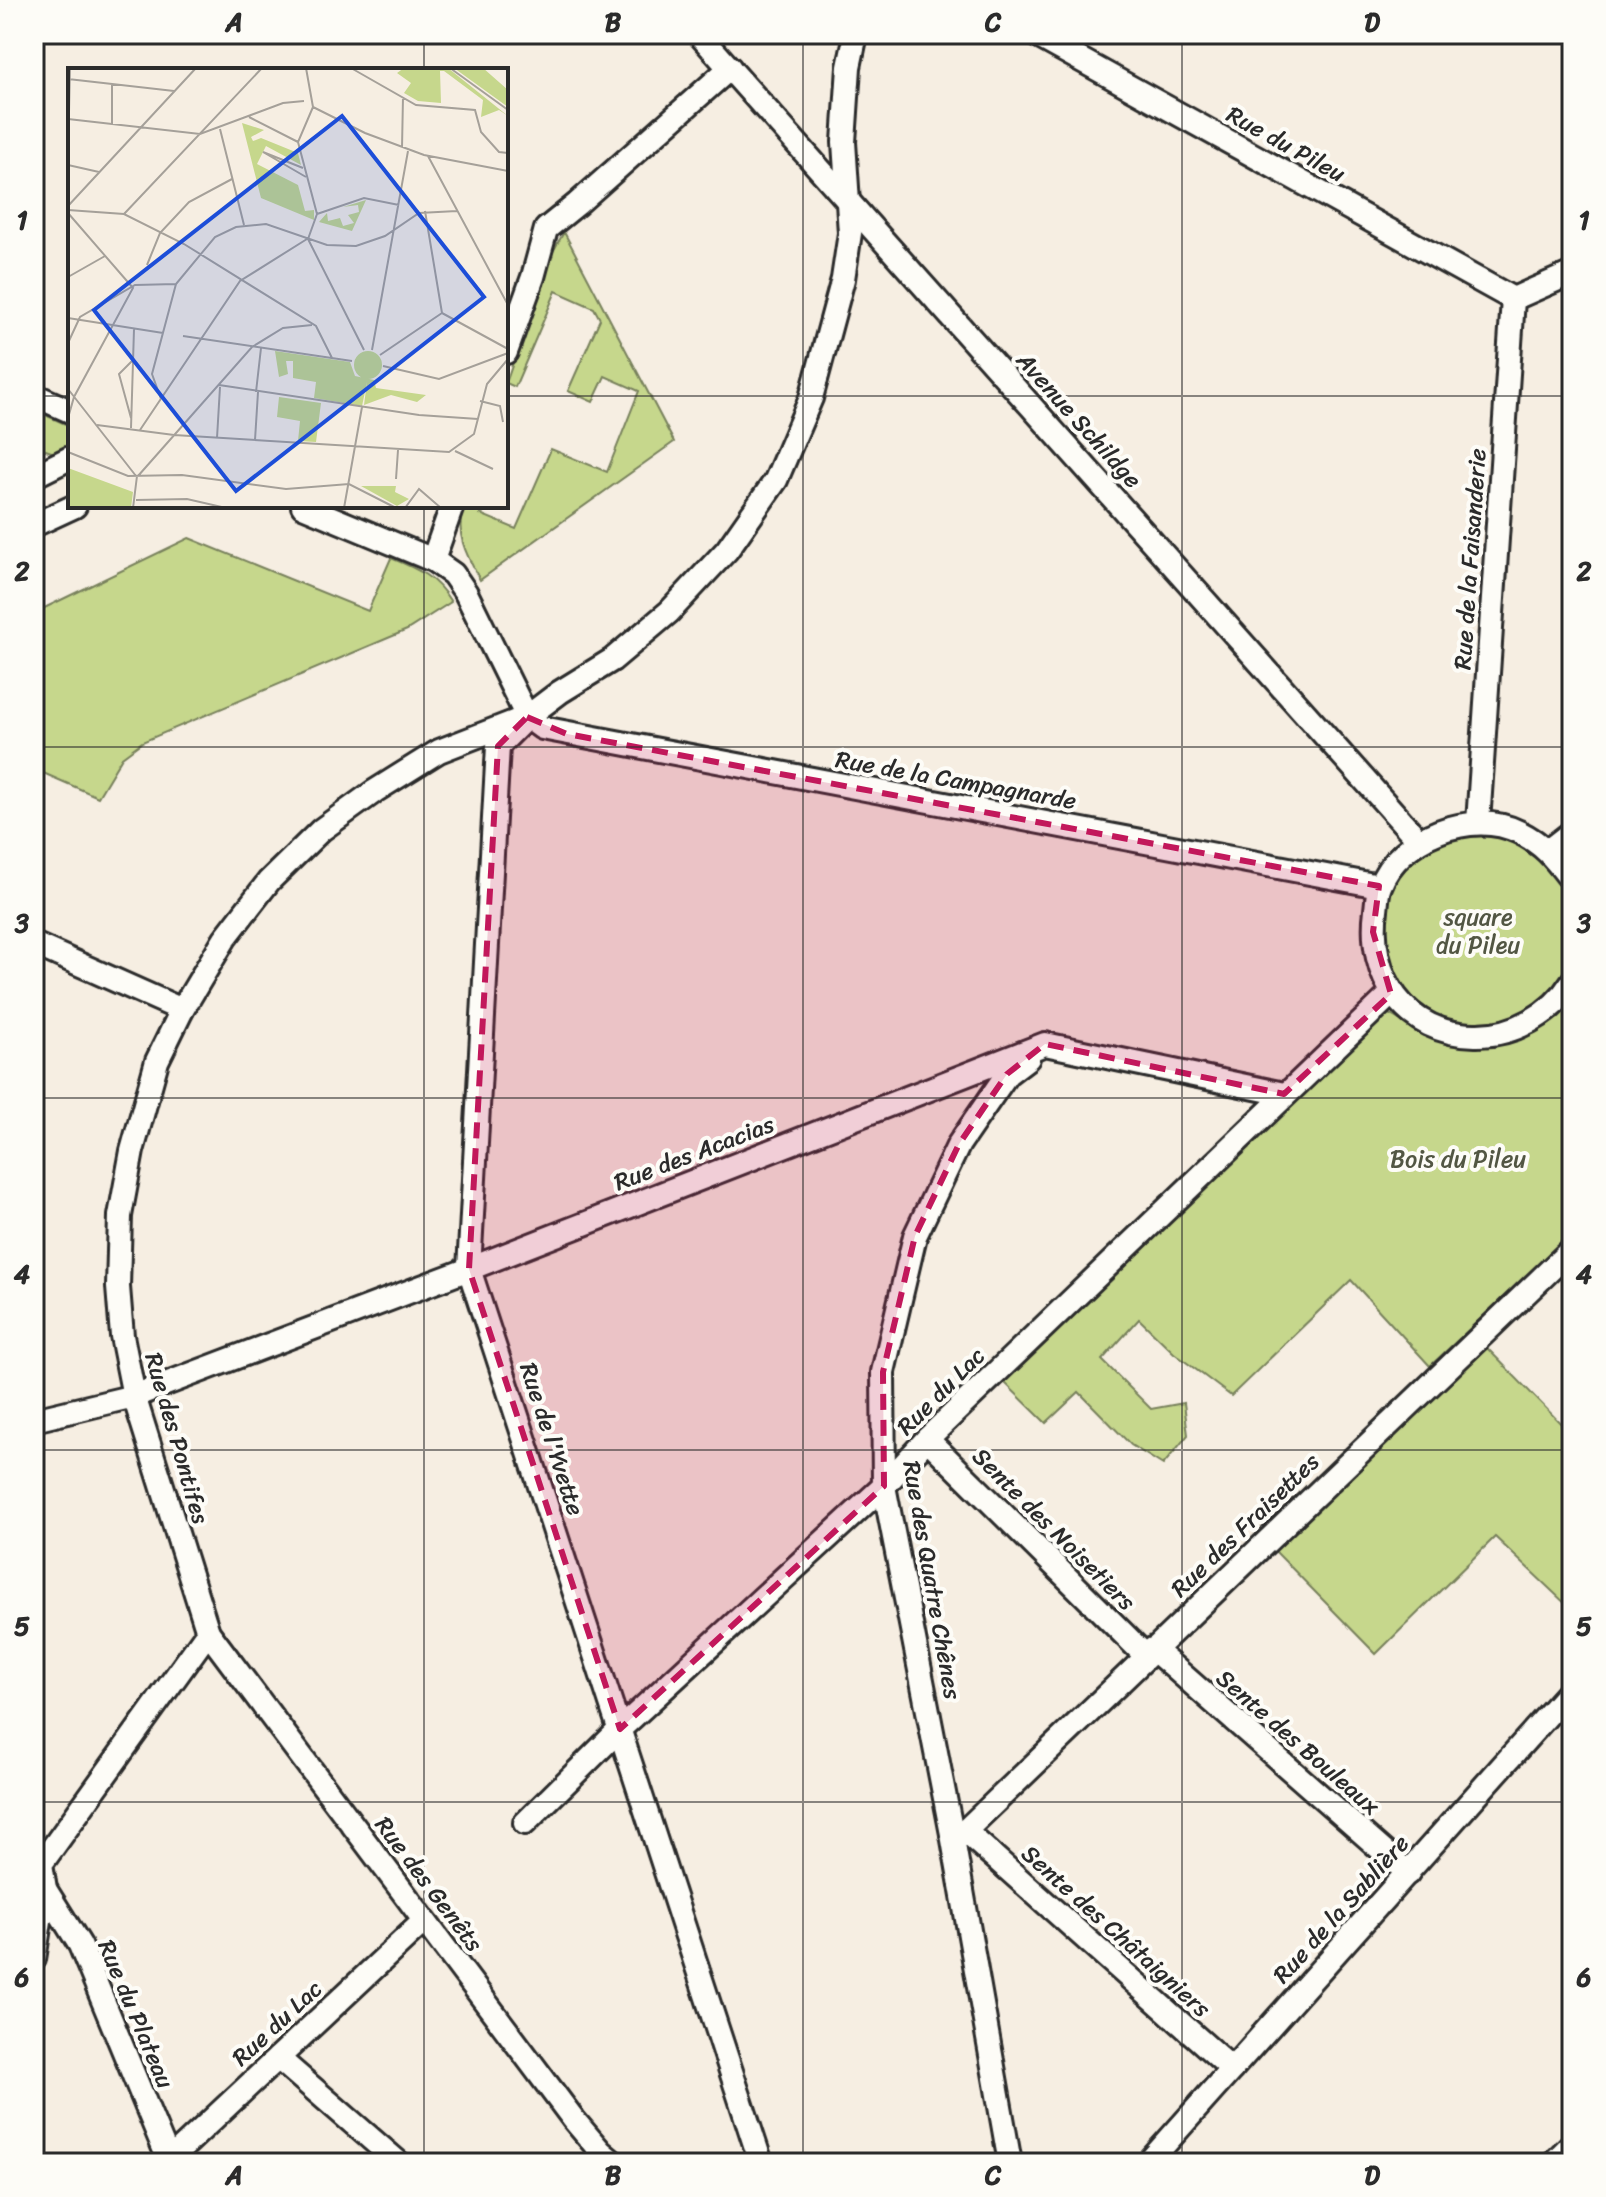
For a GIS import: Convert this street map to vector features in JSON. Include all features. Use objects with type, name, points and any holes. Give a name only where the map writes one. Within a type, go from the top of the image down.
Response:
[{"type":"street","name":"Avenue Schildge","points":[[699,34],[1419,841]]},
{"type":"street","points":[[308,508],[433,560],[453,574],[466,593],[527,717],[612,660],[669,612],[727,550],[776,480],[811,398],[829,341],[850,233],[844,142],[849,67],[856,34]]},
{"type":"street","name":"Rue du Pileu","points":[[1034,34],[1513,299]]},
{"type":"street","points":[[508,346],[533,277],[546,229],[730,68]]},
{"type":"street","points":[[1513,299],[1572,273]]},
{"type":"street","name":"Rue de la Faisanderie","points":[[1478,823],[1513,299]]},
{"type":"street","points":[[34,395],[68,410]]},
{"type":"street","points":[[34,476],[68,459]]},
{"type":"street","points":[[34,525],[71,508]]},
{"type":"street","points":[[433,560],[451,508]]},
{"type":"street","name":"Rue de la Campagnarde","points":[[527,717],[542,728],[567,734],[1379,886]]},
{"type":"street","name":"Rue des Pontifes","points":[[208,1632],[134,1396],[122,1336],[118,1287],[120,1216],[141,1114],[157,1061],[182,1010],[225,938],[269,881],[321,830],[439,751],[527,717]]},
{"type":"street","name":"Rue de l'Yvette","points":[[527,717],[498,746],[469,1269],[761,2163]]},
{"type":"street","points":[[1572,881],[1549,850],[1516,830],[1478,823],[1441,830],[1419,841],[1396,861],[1379,886],[1373,932],[1391,994],[1429,1025],[1450,1032],[1474,1035],[1500,1033],[1521,1026],[1561,1000],[1572,982]]},
{"type":"street","points":[[1549,850],[1572,832]]},
{"type":"street","points":[[34,944],[182,1010]]},
{"type":"street","name":"Rue du Lac","points":[[525,1823],[620,1729],[884,1486],[927,1439],[1391,994]]},
{"type":"street","points":[[1045,1044],[1284,1094]]},
{"type":"street","name":"Rue des Acacias","points":[[34,1420],[134,1396],[1045,1044]]},
{"type":"street","name":"Rue des Quatre Chênes","points":[[1010,2163],[958,1833],[884,1486],[883,1372],[915,1236],[959,1144],[1007,1074],[1045,1044]]},
{"type":"street","name":"Rue des Fraisettes","points":[[958,1833],[1572,1249]]},
{"type":"street","name":"Sente des Noisetiers","points":[[927,1439],[1149,1652]]},
{"type":"street","points":[[34,1959],[41,1864],[208,1632]]},
{"type":"street","name":"Rue des Genêts","points":[[208,1632],[574,2120],[614,2163]]},
{"type":"street","name":"Sente des Bouleaux","points":[[1149,1652],[1408,1873]]},
{"type":"street","name":"Rue de la Sablière","points":[[1148,2163],[1572,1688]]},
{"type":"street","name":"Sente des Châtaigniers","points":[[958,1833],[1232,2069]]},
{"type":"street","name":"Rue du Plateau","points":[[40,1889],[80,1945],[169,2162]]},
{"type":"street","name":"Rue du Lac","points":[[169,2162],[424,1921]]},
{"type":"street","points":[[278,2058],[399,2163]]},
{"type":"street","points":[[1553,2163],[1572,2144]]},
{"type":"highlighted area","points":[[527,717],[567,734],[1379,886],[1373,932],[1391,994],[1284,1094],[1045,1044],[1007,1074],[959,1144],[915,1236],[883,1372],[884,1486],[620,1729],[469,1269],[498,746]]},
{"type":"green space","points":[[564,232],[674,442],[480,580],[461,535],[463,508],[482,508],[480,514],[516,529],[551,449],[607,472],[639,391],[605,376],[593,402],[568,391],[600,319],[594,308],[556,291],[515,387],[508,384],[551,255]]},
{"type":"green space","points":[[34,410],[68,425],[68,449],[57,454],[34,446]]},
{"type":"green space","points":[[189,538],[368,611],[391,558],[426,575],[451,602],[407,630],[142,742],[122,757],[98,797],[34,769],[34,613]]},
{"type":"green space","name":"square du Pileu","points":[[1479,834],[1515,841],[1546,862],[1567,893],[1574,929],[1567,965],[1546,996],[1515,1017],[1479,1024],[1443,1017],[1412,996],[1391,965],[1384,929],[1391,893],[1412,862],[1443,841]]},
{"type":"green space","name":"Bois du Pileu","points":[[1564,1008],[1572,1017],[1572,1233],[1430,1366],[1351,1280],[1231,1396],[1174,1353],[1139,1319],[1102,1360],[1151,1409],[1184,1403],[1188,1435],[1163,1465],[1131,1445],[1079,1392],[1046,1423],[1003,1381],[1386,1013],[1418,1032],[1459,1044],[1493,1040]]},
{"type":"green space","points":[[1487,1348],[1572,1435],[1572,1610],[1495,1537],[1376,1654],[1273,1549]]}]
